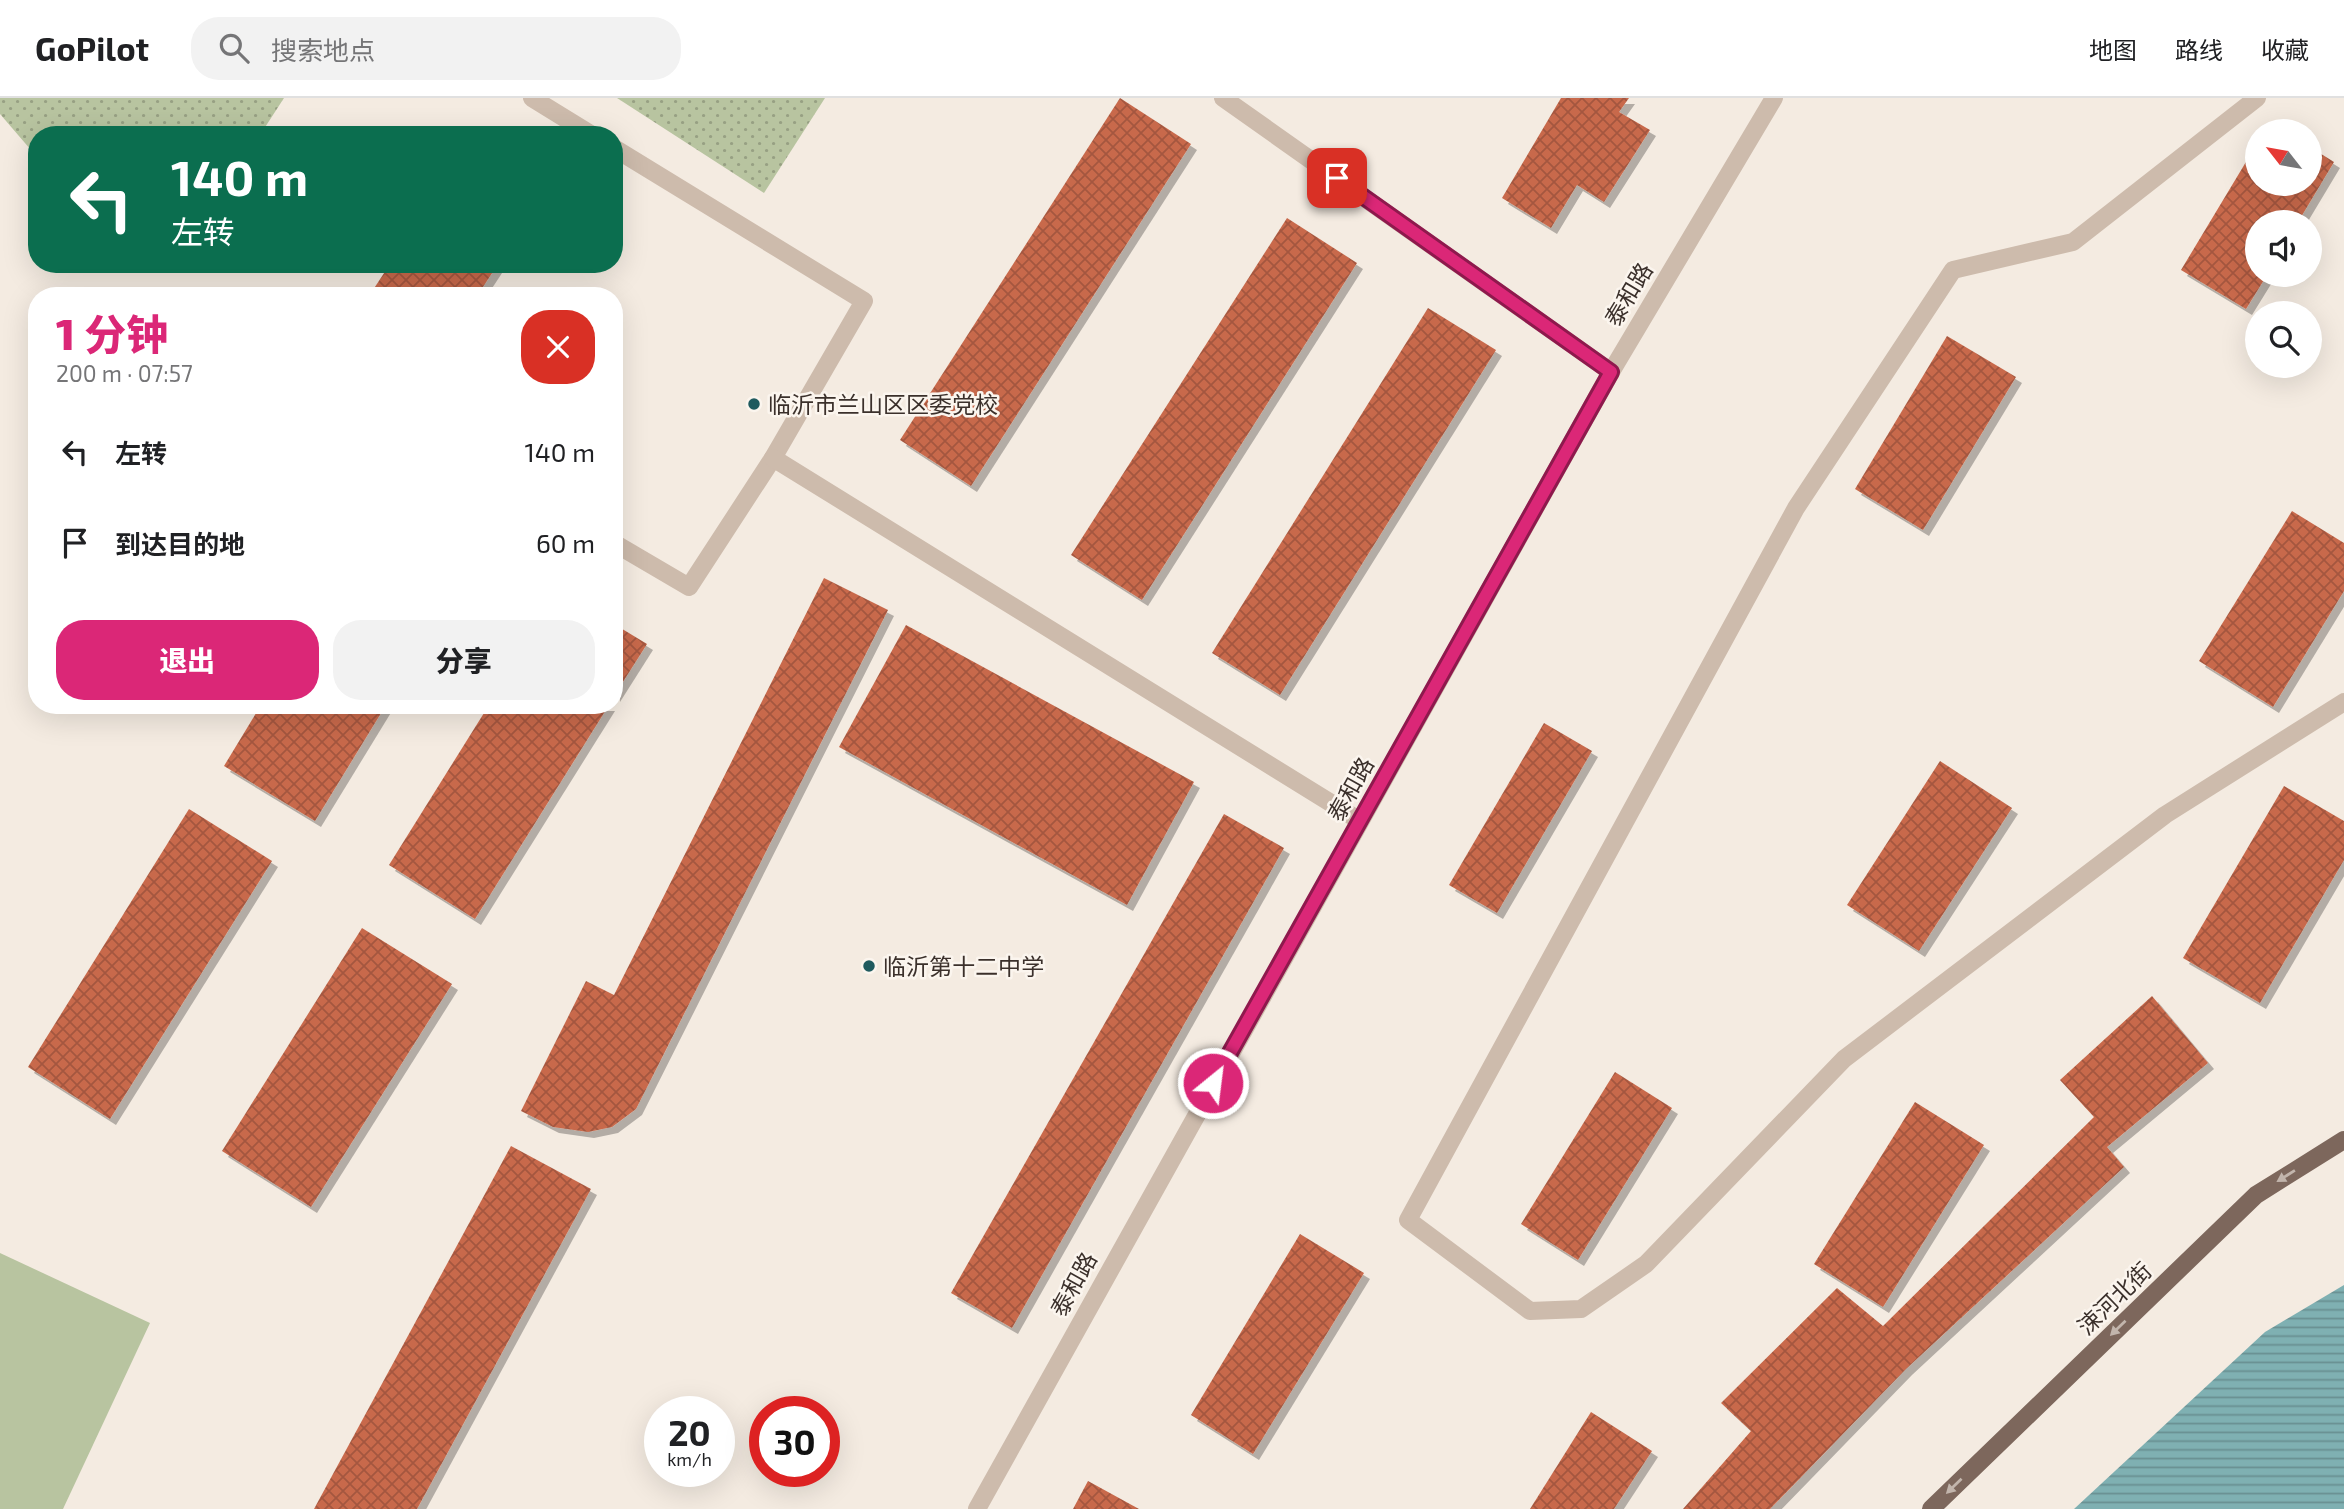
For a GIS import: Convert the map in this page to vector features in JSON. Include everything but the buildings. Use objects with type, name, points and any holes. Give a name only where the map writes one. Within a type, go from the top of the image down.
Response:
[{"type":"main road","name":"涑河北街","points":[[1931,1509],[2256,1195],[2344,1140]]},
{"type":"street","points":[[532,98],[577,126]]},
{"type":"street","points":[[1223,98],[1611,372]]},
{"type":"street","name":"泰和路","points":[[977,1509],[1611,372],[1774,98]]},
{"type":"street","points":[[2257,98],[2073,242],[1953,270],[1796,508],[1408,1220],[1530,1311],[1581,1309],[1646,1264],[1844,1059],[2165,815],[2344,702]]},
{"type":"street","points":[[623,154],[864,301],[773,458],[689,587],[623,548]]},
{"type":"street","points":[[773,458],[1360,821]]},
{"type":"green space","points":[[0,98],[284,98],[266,126],[28,126],[28,147],[0,114]]},
{"type":"green space","points":[[617,98],[825,98],[764,193]]},
{"type":"green space","points":[[0,1253],[150,1323],[63,1509],[0,1509]]},
{"type":"water","points":[[2344,1285],[2344,1509],[2074,1509],[2265,1332]]},
{"type":"place","name":"临沂市兰山区区委党校","points":[[754,404]]},
{"type":"place","name":"临沂第十二中学","points":[[869,966]]},
{"type":"route","points":[[1213,1083],[1611,372],[1337,178]]}]
